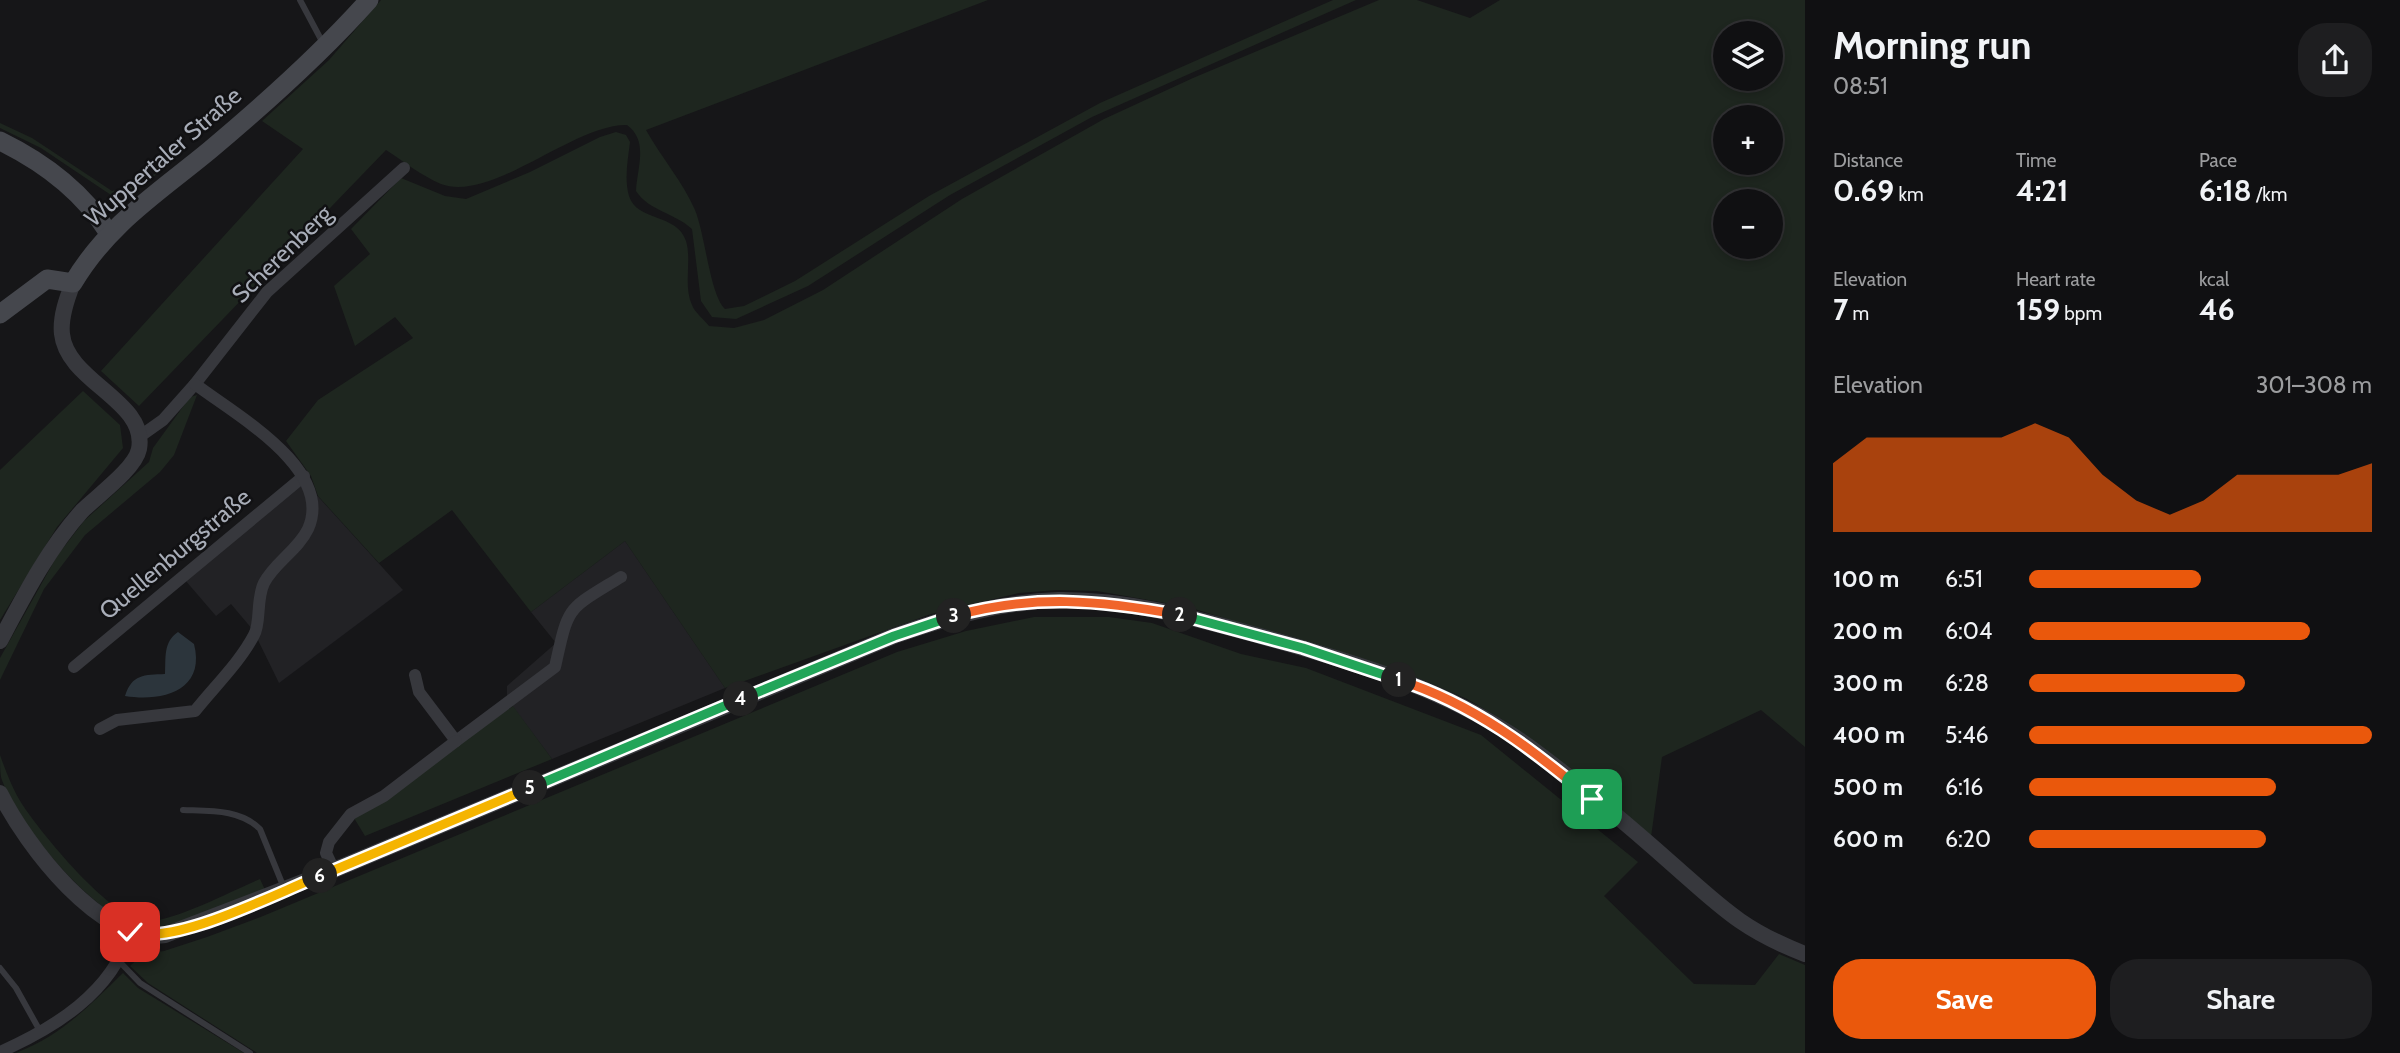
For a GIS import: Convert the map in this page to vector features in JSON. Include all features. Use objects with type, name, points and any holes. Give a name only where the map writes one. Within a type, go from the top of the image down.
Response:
[{"type":"main road","name":"Wuppertaler Straße","points":[[73,283],[89,255],[108,232],[228,134],[326,48],[369,0]]},
{"type":"main road","points":[[0,141],[27,155],[64,181],[108,232]]},
{"type":"main road","points":[[0,314],[47,279],[73,283]]},
{"type":"street","name":"Scherenberg","points":[[139,437],[163,420],[195,384],[267,292],[404,168]]},
{"type":"street","name":"Wuppertaler Straße","points":[[73,283],[62,335],[67,351],[89,378],[130,415],[139,437]]},
{"type":"street","points":[[100,729],[117,720],[195,711],[256,633],[257,605],[264,581],[309,528],[312,491],[304,476],[281,450],[195,384]]},
{"type":"street","points":[[0,641],[56,544],[87,506],[132,462],[139,447],[139,437]]},
{"type":"street","name":"Quellenburgstraße","points":[[74,667],[304,476]]},
{"type":"street","points":[[334,870],[326,853],[329,842],[351,814],[384,796],[555,667],[566,618],[573,606],[621,577]]},
{"type":"street","points":[[0,793],[17,823],[62,878],[113,924],[148,937],[165,935],[334,870],[894,636],[974,611],[1017,603],[1090,600],[1189,617],[1290,645],[1408,682],[1453,701],[1530,748],[1744,926],[1805,954]]},
{"type":"street","points":[[415,675],[419,692],[456,741]]},
{"type":"street","points":[[0,1052],[41,1034],[78,1007],[118,960],[130,932]]},
{"type":"lane","points":[[300,0],[326,48]]},
{"type":"lane","points":[[183,810],[240,816],[254,823],[260,829],[285,890]]},
{"type":"lane","points":[[118,960],[140,983],[250,1053]]},
{"type":"lane","points":[[0,968],[16,988],[41,1034]]},
{"type":"shaded area","points":[[381,0],[988,0],[646,130],[695,210],[715,291],[725,309],[744,306],[795,281],[929,196],[1100,103],[1333,0],[1356,0],[1092,117],[950,195],[808,286],[736,319],[712,317],[701,301],[692,229],[655,208],[636,191],[640,147],[634,131],[627,125],[582,136],[508,173],[484,183],[461,187],[434,181],[386,150],[139,406],[101,371],[303,149],[262,121],[329,60]]},
{"type":"shaded area","points":[[1379,0],[1417,0],[1470,18],[1500,0],[1805,0],[1805,747],[1761,710],[1662,757],[1651,837],[1508,723],[1467,699],[1413,676],[1188,607],[1097,591],[1019,593],[931,614],[725,688],[625,541],[531,612],[452,510],[379,563],[318,496],[311,476],[286,441],[318,400],[413,338],[395,317],[355,346],[334,286],[370,254],[351,229],[401,178],[445,196],[466,199],[530,172],[600,137],[616,132],[626,135],[630,142],[627,183],[633,204],[681,232],[688,249],[688,289],[693,308],[709,326],[734,328],[764,320],[823,290],[962,199],[1104,119],[1193,78]]},
{"type":"shaded area","points":[[0,123],[32,138],[112,191],[129,188],[162,170],[136,190],[111,195],[41,148],[0,128]]},
{"type":"shaded area","points":[[83,391],[120,425],[123,448],[57,527],[0,620],[0,470]]},
{"type":"shaded area","points":[[197,395],[174,455],[160,472],[85,535],[44,589],[0,680],[0,658],[57,556],[84,521],[149,462],[153,448],[190,397]]},
{"type":"shaded area","points":[[304,481],[403,590],[279,683],[253,630],[231,604],[216,616],[185,580]]},
{"type":"shaded area","points":[[625,541],[725,688],[552,759],[507,699],[507,686],[556,643],[531,612]]},
{"type":"shaded area","points":[[1034,617],[1109,617],[1152,623],[1241,654],[1306,668],[1481,735],[1638,862],[1604,896],[1694,984],[1755,985],[1779,954],[1805,965],[1805,1053],[257,1053],[148,983],[130,966],[143,954],[164,951],[263,916],[897,652],[966,631]]},
{"type":"shaded area","points":[[178,632],[194,644],[196,660],[187,683],[166,695],[125,696],[131,683],[140,677],[165,674],[168,645]]},
{"type":"shaded area","points":[[513,706],[552,759],[365,836],[354,818]]},
{"type":"shaded area","points":[[0,755],[19,799],[44,834],[96,891],[131,917],[145,921],[171,917],[260,879],[265,890],[207,915],[175,925],[147,928],[127,922],[105,909],[83,890],[40,843],[9,796],[1,777]]},
{"type":"shaded area","points":[[123,973],[138,988],[244,1053],[16,1053],[61,1029]]},
{"type":"route","points":[[130,932],[148,937],[187,929],[894,636],[939,620],[1017,603],[1090,600],[1189,617],[1303,648],[1408,682],[1453,701],[1503,729],[1592,799]]}]
